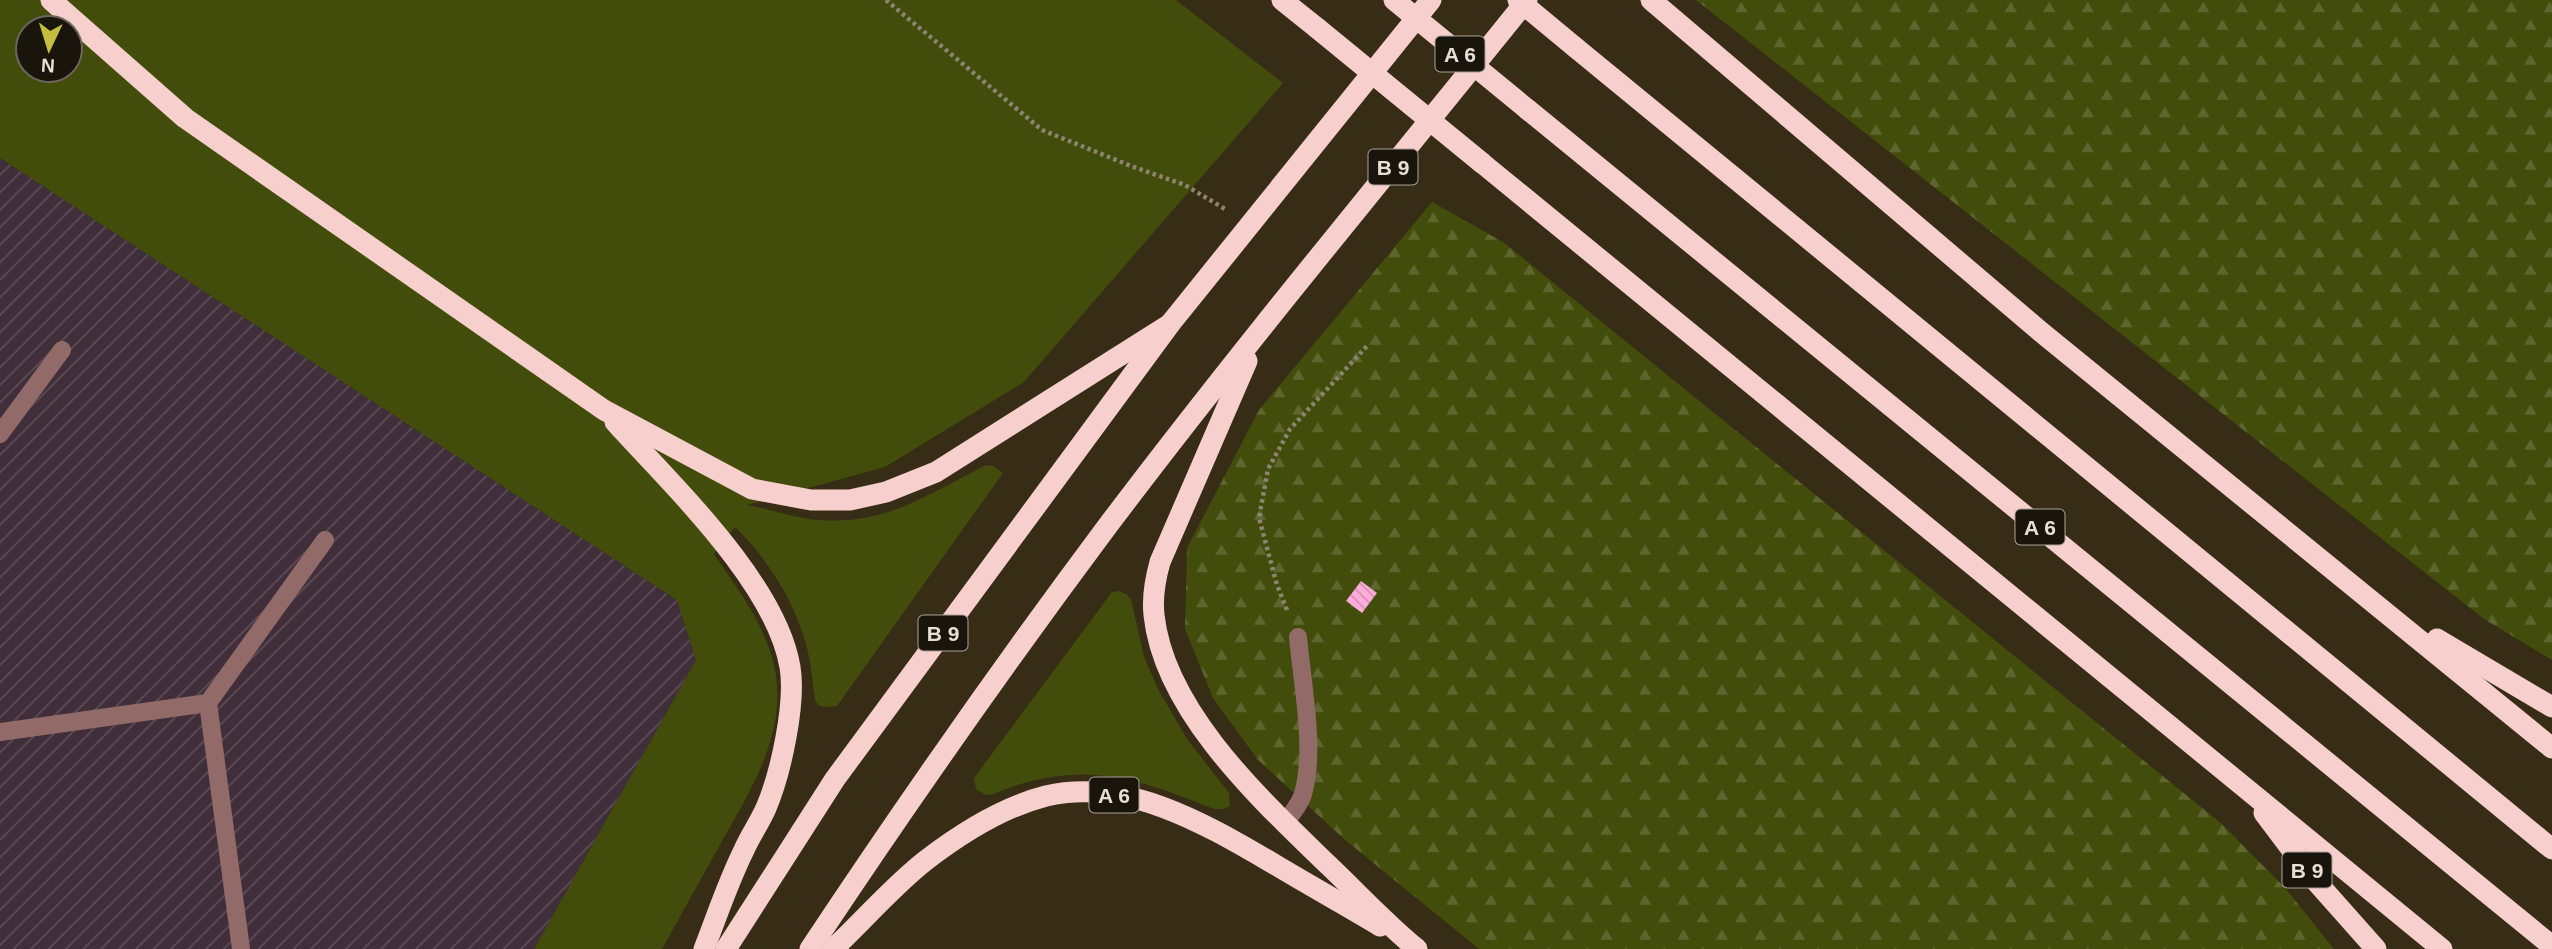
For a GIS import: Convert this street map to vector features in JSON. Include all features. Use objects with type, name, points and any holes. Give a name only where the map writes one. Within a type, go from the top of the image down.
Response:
[{"type":"highway","points":[[51,0],[185,118],[604,410],[752,489],[811,500],[850,500],[886,492],[936,472],[1170,324]]},
{"type":"highway","points":[[1282,0],[2442,949]]},
{"type":"highway","name":"A 6","points":[[1394,0],[2552,946]]},
{"type":"highway","name":"B 9","points":[[726,949],[835,779],[1170,324],[1431,0]]},
{"type":"highway","points":[[1518,0],[2552,849]]},
{"type":"highway","name":"B 9","points":[[810,949],[893,823],[1100,536],[1259,333],[1527,0]]},
{"type":"highway","points":[[1651,0],[2041,332],[2374,600],[2552,748]]},
{"type":"highway","name":"B 9","points":[[1259,333],[1160,562],[1154,588],[1154,616],[1161,648],[1178,689],[1202,729],[1230,766],[1285,824],[1414,946]]},
{"type":"highway","points":[[604,410],[732,553],[755,586],[776,627],[790,665],[792,695],[782,752],[767,807],[743,851],[704,949]]},
{"type":"highway","points":[[2374,600],[2552,708]]},
{"type":"highway","name":"B 9","points":[[2244,786],[2313,878],[2376,949]]},
{"type":"highway","name":"A 6","points":[[833,949],[925,862],[972,830],[1009,808],[1047,796],[1074,793],[1119,796],[1180,813],[1211,828],[1414,946]]},
{"type":"lane","points":[[0,434],[62,350]]},
{"type":"lane","points":[[241,949],[208,704],[325,540]]},
{"type":"lane","points":[[1285,824],[1304,793],[1307,771],[1306,719],[1298,637]]},
{"type":"lane","points":[[0,732],[208,704]]},
{"type":"path","points":[[886,0],[1042,130],[1185,185],[1250,225]]},
{"type":"path","points":[[1298,637],[1277,585],[1259,518],[1268,469],[1290,429],[1368,345]]},
{"type":"shaded area","points":[[0,158],[677,600],[696,660],[534,949],[0,949]]},
{"type":"green space","points":[[0,0],[1176,0],[1283,83],[1024,382],[885,467],[747,505],[809,519],[859,519],[902,507],[986,465],[1003,473],[837,706],[818,705],[809,655],[800,625],[786,594],[757,552],[735,527],[714,554],[753,613],[770,651],[776,677],[774,727],[758,774],[662,949],[534,949],[696,660],[677,600],[0,158]]},
{"type":"green space","points":[[1696,0],[2552,0],[2552,660],[2484,619]]},
{"type":"green space","points":[[1432,202],[1503,242],[2222,824],[2286,889],[2334,949],[1479,949],[1344,839],[1258,760],[1213,698],[1185,629],[1187,548],[1259,410]]},
{"type":"green space","points":[[1119,591],[1131,599],[1144,657],[1158,689],[1187,739],[1229,793],[1230,806],[1214,809],[1156,787],[1104,776],[1051,777],[990,795],[976,789],[974,778],[1112,592]]},
{"type":"building","points":[[1361,581],[1377,593],[1362,613],[1346,601]]}]
